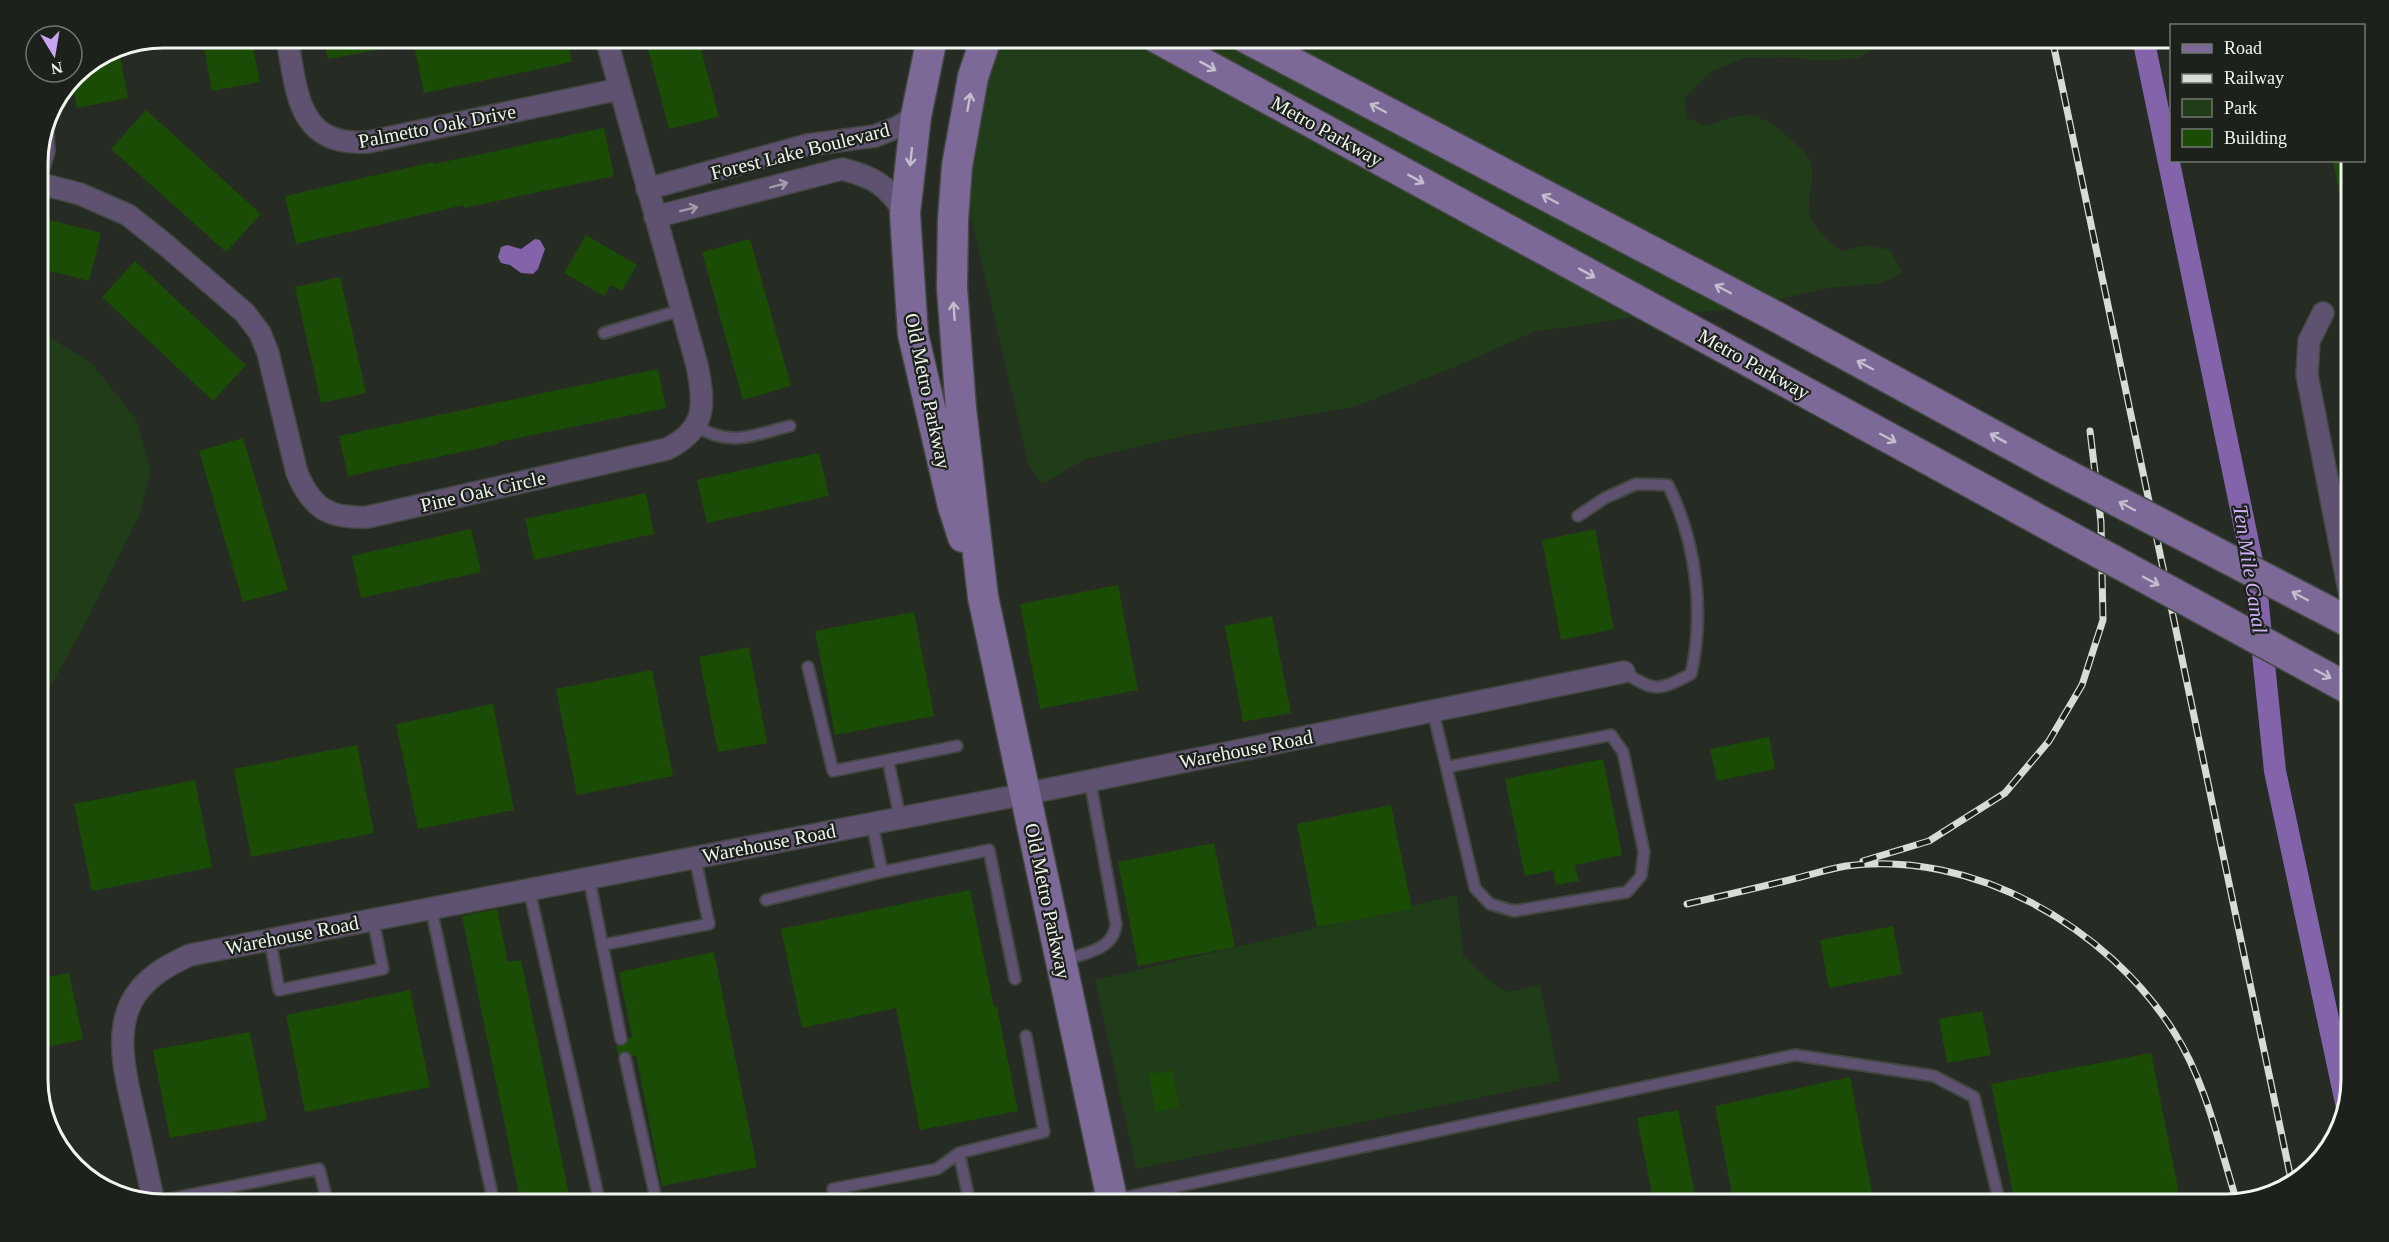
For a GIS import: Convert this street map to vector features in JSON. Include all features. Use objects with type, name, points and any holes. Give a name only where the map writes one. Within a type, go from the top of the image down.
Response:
[{"type":"main road","name":"Old Metro Parkway","points":[[930,48],[916,116],[905,213],[915,346],[953,506],[983,597]]},
{"type":"main road","name":"Old Metro Parkway","points":[[983,48],[973,78],[957,166],[953,220],[952,288],[961,408],[983,597],[1061,961],[1103,1194]]},
{"type":"main road","name":"Metro Parkway","points":[[1175,48],[2341,685]]},
{"type":"main road","points":[[1265,48],[1775,316],[2050,466],[2341,618]]},
{"type":"main road","points":[[915,346],[936,394],[950,411],[956,412],[961,408]]},
{"type":"street","name":"Palmetto Oak Drive","points":[[289,48],[298,96],[308,121],[326,136],[352,143],[368,142],[620,89]]},
{"type":"street","points":[[609,48],[703,394],[696,426]]},
{"type":"street","name":"Forest Lake Boulevard","points":[[647,189],[807,145],[875,136],[898,127],[916,116]]},
{"type":"street","points":[[835,141],[842,169]]},
{"type":"street","name":"Forest Lake Boulevard","points":[[655,218],[842,169],[882,185],[893,193],[905,213]]},
{"type":"street","points":[[714,171],[723,200]]},
{"type":"street","name":"Pine Oak Circle","points":[[48,186],[80,194],[128,215],[245,313],[260,333],[268,353],[297,473],[304,490],[325,511],[340,516],[368,517],[667,449],[681,442],[696,426]]},
{"type":"street","points":[[2323,312],[2309,341],[2307,375],[2341,550]]},
{"type":"street","name":"Warehouse Road","points":[[152,1194],[124,1070],[123,1043],[126,1015],[139,990],[160,970],[190,955],[1025,794],[1624,672]]},
{"type":"lane","points":[[604,333],[681,310]]},
{"type":"lane","points":[[696,426],[716,437],[738,439],[790,426]]},
{"type":"lane","points":[[1578,516],[1605,498],[1636,484],[1668,485],[1682,512],[1690,546],[1697,601],[1697,649],[1691,674],[1664,688],[1642,684],[1624,672]]},
{"type":"lane","points":[[808,667],[833,771],[957,746]]},
{"type":"lane","points":[[1433,711],[1475,888],[1490,904],[1514,910],[1627,892],[1641,876],[1644,852],[1623,752],[1611,735],[1447,767]]},
{"type":"lane","points":[[888,760],[900,818]]},
{"type":"lane","points":[[1061,961],[1102,948],[1115,934],[1116,924],[1090,781]]},
{"type":"lane","points":[[872,824],[882,872]]},
{"type":"lane","points":[[766,900],[882,872],[989,850],[1015,979]]},
{"type":"lane","points":[[602,945],[709,924],[695,858]]},
{"type":"lane","points":[[589,878],[621,1039]]},
{"type":"lane","points":[[529,889],[598,1194]]},
{"type":"lane","points":[[431,908],[492,1194]]},
{"type":"lane","points":[[270,939],[279,990],[383,969],[373,919]]},
{"type":"lane","points":[[834,1194],[833,1189],[937,1169],[959,1154],[1044,1132],[1026,1036]]},
{"type":"lane","points":[[1147,1194],[1795,1055],[1934,1076],[1974,1097],[1998,1194]]},
{"type":"lane","points":[[625,1058],[655,1194]]},
{"type":"lane","points":[[959,1154],[968,1194]]},
{"type":"lane","points":[[194,1194],[319,1169],[325,1194]]},
{"type":"green space","points":[[995,48],[1150,48],[1642,316],[1534,332],[1455,367],[1354,407],[1184,436],[1086,459],[1042,484],[1028,463],[966,195],[983,81]]},
{"type":"green space","points":[[1199,48],[1240,48],[1735,309],[1685,313]]},
{"type":"green space","points":[[1290,48],[1873,48],[1859,58],[1824,61],[1786,57],[1744,58],[1711,72],[1684,99],[1687,118],[1706,126],[1730,117],[1749,115],[1761,118],[1785,134],[1809,159],[1813,177],[1809,212],[1819,230],[1841,251],[1867,245],[1890,250],[1902,272],[1883,283],[1829,288],[1771,301]]},
{"type":"green space","points":[[48,337],[94,366],[136,419],[151,471],[140,514],[85,624],[48,691]]},
{"type":"green space","points":[[1457,895],[1463,955],[1483,975],[1507,992],[1540,985],[1560,1081],[1136,1169],[1095,980]]},
{"type":"shaded area","points":[[535,239],[540,240],[545,249],[538,269],[533,274],[521,273],[510,265],[501,263],[498,257],[501,247],[507,245],[521,249]]},
{"type":"building","points":[[204,48],[253,48],[260,82],[212,91]]},
{"type":"building","points":[[325,48],[387,48],[328,59]]},
{"type":"building","points":[[414,48],[569,48],[572,62],[424,93]]},
{"type":"building","points":[[648,48],[701,48],[719,117],[669,129]]},
{"type":"building","points":[[120,57],[128,98],[77,108],[74,91],[79,84],[84,84],[84,79],[99,67]]},
{"type":"building","points":[[146,110],[261,214],[226,252],[111,149]]},
{"type":"building","points":[[604,128],[614,176],[464,208],[464,205],[296,244],[285,196],[433,162],[434,164]]},
{"type":"building","points":[[2333,162],[2341,162],[2341,202]]},
{"type":"building","points":[[48,220],[101,233],[89,281],[48,271]]},
{"type":"building","points":[[586,235],[637,265],[622,291],[611,285],[604,296],[564,273]]},
{"type":"building","points":[[750,239],[791,386],[743,400],[702,252]]},
{"type":"building","points":[[135,261],[246,365],[213,401],[102,297]]},
{"type":"building","points":[[340,277],[366,393],[321,403],[295,287]]},
{"type":"building","points":[[658,369],[666,408],[498,442],[499,444],[348,476],[339,436]]},
{"type":"building","points":[[243,438],[288,590],[243,602],[199,451]]},
{"type":"building","points":[[819,453],[829,496],[707,523],[697,480]]},
{"type":"building","points":[[646,493],[654,534],[534,560],[525,519]]},
{"type":"building","points":[[471,529],[481,572],[361,598],[352,556]]},
{"type":"building","points":[[1595,529],[1614,629],[1561,640],[1542,540]]},
{"type":"building","points":[[1118,585],[1138,690],[1040,709],[1020,604]]},
{"type":"building","points":[[914,612],[934,716],[835,735],[815,631]]},
{"type":"building","points":[[1272,616],[1291,713],[1243,722],[1225,626]]},
{"type":"building","points":[[749,647],[767,743],[718,752],[699,657]]},
{"type":"building","points":[[652,670],[673,776],[577,795],[556,689]]},
{"type":"building","points":[[493,704],[514,810],[418,829],[396,724]]},
{"type":"building","points":[[1769,737],[1775,769],[1717,781],[1710,749]]},
{"type":"building","points":[[357,745],[374,833],[251,857],[234,769]]},
{"type":"building","points":[[1603,759],[1622,855],[1575,865],[1579,881],[1556,885],[1553,870],[1525,876],[1505,779]]},
{"type":"building","points":[[195,780],[212,867],[92,891],[74,804]]},
{"type":"building","points":[[1391,805],[1412,909],[1317,927],[1297,824]]},
{"type":"building","points":[[1214,843],[1235,947],[1138,966],[1118,862]]},
{"type":"building","points":[[970,890],[1018,1111],[920,1130],[896,1008],[802,1028],[781,929]]},
{"type":"building","points":[[497,909],[508,962],[521,960],[569,1194],[519,1194],[462,916]]},
{"type":"building","points":[[1893,926],[1902,974],[1829,988],[1820,940]]},
{"type":"building","points":[[714,952],[757,1167],[662,1186],[636,1055],[632,1056],[624,1051],[618,1055],[616,1045],[625,1045],[628,1038],[632,1037],[619,972]]},
{"type":"building","points":[[69,973],[83,1039],[48,1047],[48,977]]},
{"type":"building","points":[[410,990],[430,1087],[305,1112],[286,1015]]},
{"type":"building","points":[[1982,1011],[1991,1055],[1947,1063],[1939,1019]]},
{"type":"building","points":[[250,1032],[267,1120],[170,1138],[153,1050]]},
{"type":"building","points":[[2151,1053],[2179,1194],[2013,1194],[1991,1084]]},
{"type":"building","points":[[1172,1070],[1179,1107],[1156,1112],[1149,1074]]},
{"type":"building","points":[[1850,1077],[1872,1193],[1732,1194],[1715,1106]]},
{"type":"building","points":[[1678,1110],[1695,1194],[1652,1194],[1637,1118]]},
{"type":"waterway","name":"Ten Mile Canal","points":[[2145,48],[2255,576],[2275,771],[2341,1079]]},
{"type":"railway","points":[[2054,48],[2290,1174]]},
{"type":"railway","points":[[1863,861],[1929,841],[2005,793],[2049,741],[2082,685],[2103,620],[2101,522],[2090,431]]},
{"type":"railway","points":[[1687,904],[1839,867],[1894,864],[1941,870],[1988,883],[2033,903],[2074,929],[2113,959],[2146,994],[2174,1032],[2203,1093],[2235,1193]]}]
